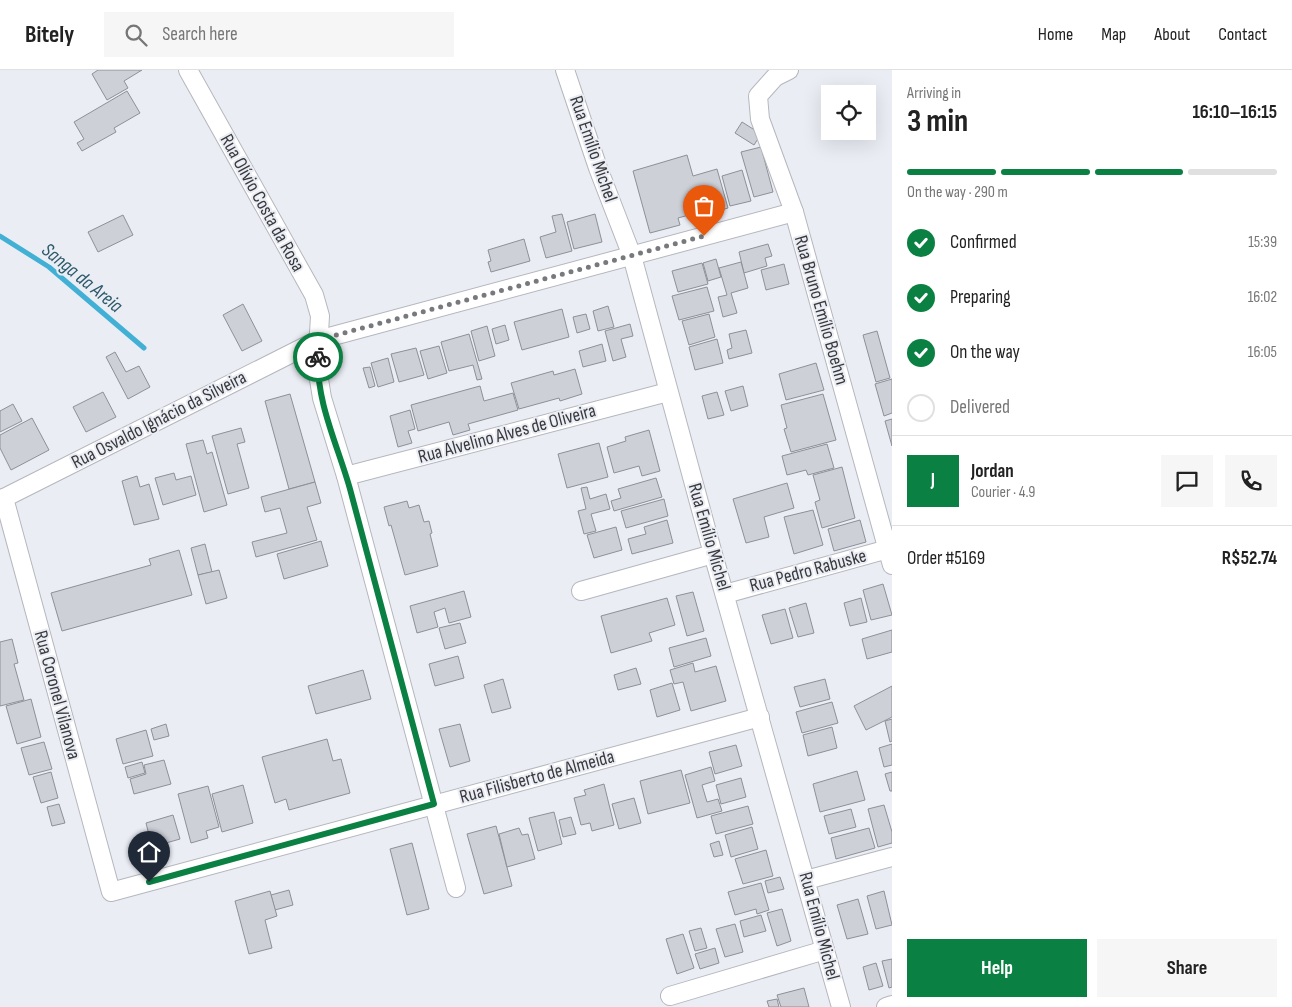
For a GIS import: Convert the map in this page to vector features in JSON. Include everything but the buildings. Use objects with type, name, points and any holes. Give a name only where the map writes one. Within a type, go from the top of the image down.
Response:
[{"type":"street","name":"Rua Olívio Costa da Rosa","points":[[188,70],[314,295],[320,316],[317,366],[322,398],[346,476],[456,888]]},
{"type":"street","name":"Rua Emílio Michel","points":[[565,70],[598,168],[632,256],[713,554],[841,1007]]},
{"type":"street","name":"Rua Bruno Emílio Boehm","points":[[789,70],[776,77],[758,96],[760,119],[794,212],[891,554]]},
{"type":"street","name":"Rua Osvaldo Ignácio da Silveira","points":[[2,499],[318,340],[794,212]]},
{"type":"street","name":"Rua Alvelino Alves de Oliveira","points":[[346,476],[668,392]]},
{"type":"street","name":"Rua Coronel Vilanova","points":[[2,499],[111,892]]},
{"type":"street","points":[[581,591],[713,554]]},
{"type":"street","name":"Rua Pedro Rabuske","points":[[725,594],[891,554]]},
{"type":"street","name":"Rua Filisberto de Almeida","points":[[111,892],[760,717]]},
{"type":"street","points":[[806,880],[892,857]]},
{"type":"street","points":[[670,996],[825,950]]},
{"type":"street","points":[[886,1007],[892,1005]]},
{"type":"waterway","name":"Sanga da Areia","points":[[0,236],[49,267],[144,348]]},
{"type":"way so far","points":[[318,357],[318,340],[704,236]]},
{"type":"route","points":[[149,882],[434,804],[346,476],[322,398],[317,366],[318,357]]}]
